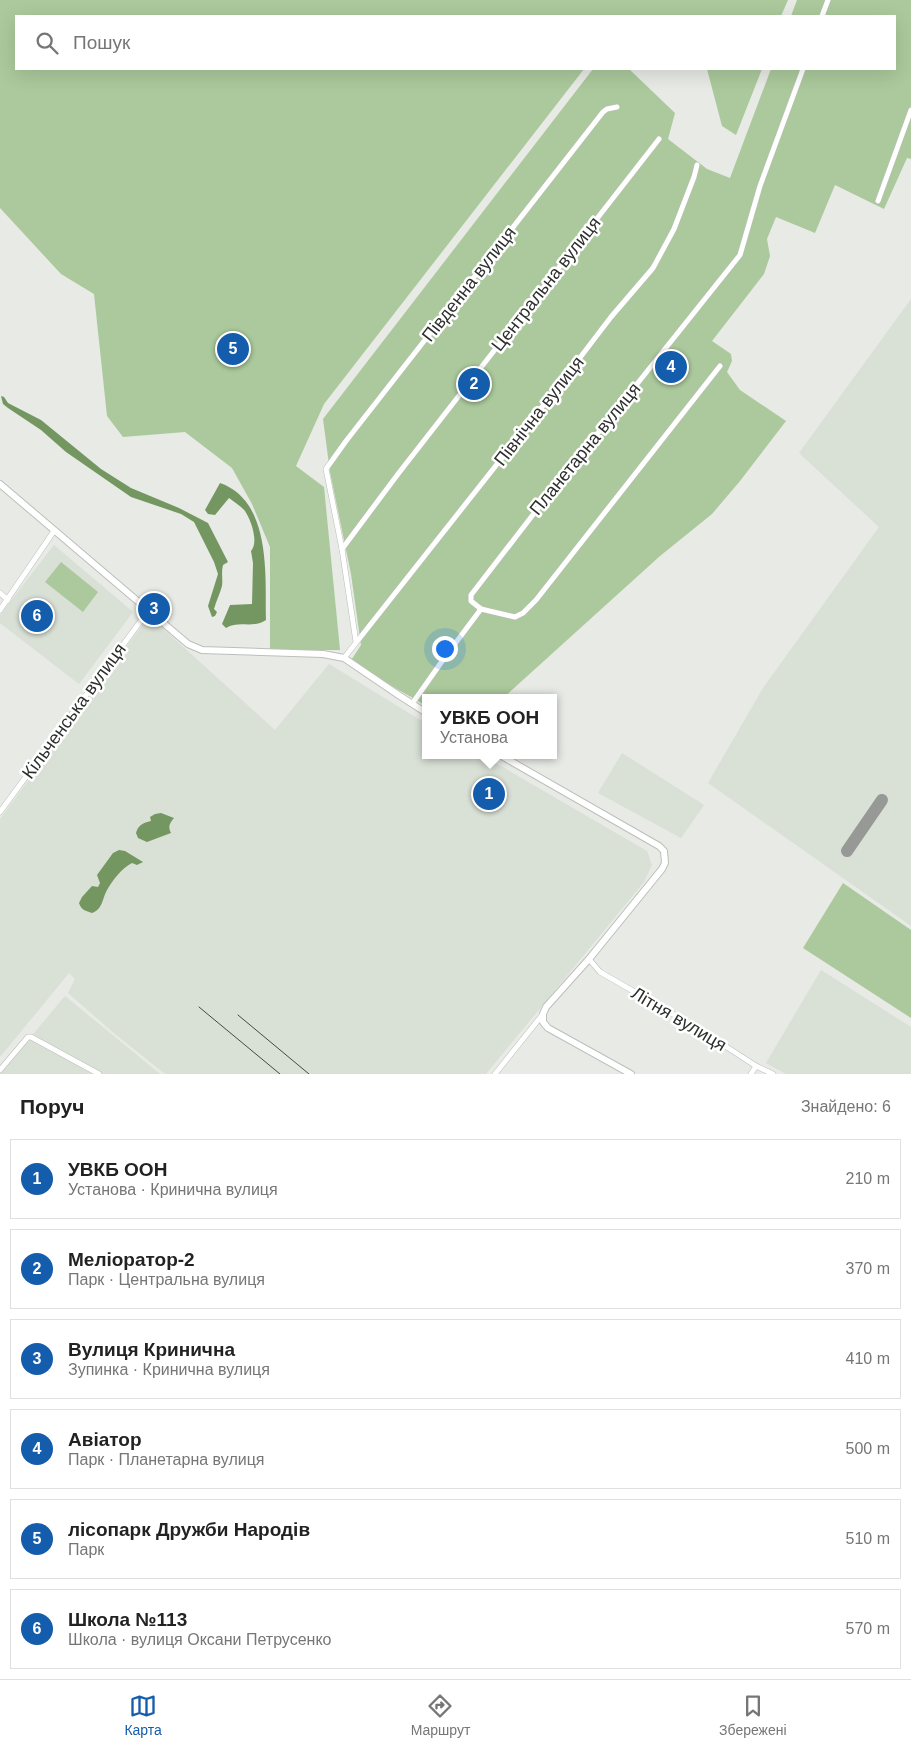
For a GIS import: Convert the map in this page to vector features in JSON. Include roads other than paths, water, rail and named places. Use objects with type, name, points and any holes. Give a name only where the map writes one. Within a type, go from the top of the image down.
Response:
[{"type":"street","points":[[822,15],[828,0]]},
{"type":"street","name":"Планетарна вулиця","points":[[482,609],[471,601],[471,595],[740,255],[760,186],[803,70]]},
{"type":"street","name":"Південна вулиця","points":[[342,549],[326,469],[603,112],[617,107]]},
{"type":"street","points":[[878,201],[911,110]]},
{"type":"street","name":"Центральна вулиця","points":[[342,549],[398,474],[659,139]]},
{"type":"street","name":"Північна вулиця","points":[[344,658],[611,317],[653,268],[674,229],[697,165]]},
{"type":"street","points":[[412,704],[445,656],[482,609],[515,617],[523,613],[536,600],[629,485],[720,366]]},
{"type":"street","points":[[0,484],[194,648],[202,650],[323,654],[344,658],[422,710]]},
{"type":"street","points":[[0,610],[54,531]]},
{"type":"street","points":[[342,549],[356,642]]},
{"type":"street","points":[[0,593],[8,600]]},
{"type":"street","name":"Кільченська вулиця","points":[[0,812],[148,611]]},
{"type":"street","points":[[497,1074],[543,1014],[546,1007],[589,959],[662,869],[666,857],[664,851],[659,846],[507,759]]},
{"type":"street","name":"Літня вулиця","points":[[589,959],[600,972],[699,1029],[756,1066],[773,1074]]},
{"type":"street","points":[[543,1014],[542,1022],[548,1028],[631,1074]]},
{"type":"street","points":[[0,1070],[28,1037],[31,1037],[99,1074]]},
{"type":"street","points":[[752,1074],[756,1066]]},
{"type":"railway","points":[[199,1007],[280,1074]]},
{"type":"railway","points":[[238,1015],[309,1074]]},
{"type":"place","name":"лісопарк Дружби Народів","points":[[233,349]]},
{"type":"place","name":"Авіатор","points":[[671,367]]},
{"type":"place","name":"Меліоратор-2","points":[[474,384]]},
{"type":"place","name":"Вулиця Кринична","points":[[154,609]]},
{"type":"place","name":"Школа №113","points":[[37,616]]},
{"type":"place","name":"УВКБ ООН","points":[[489,794]]}]
